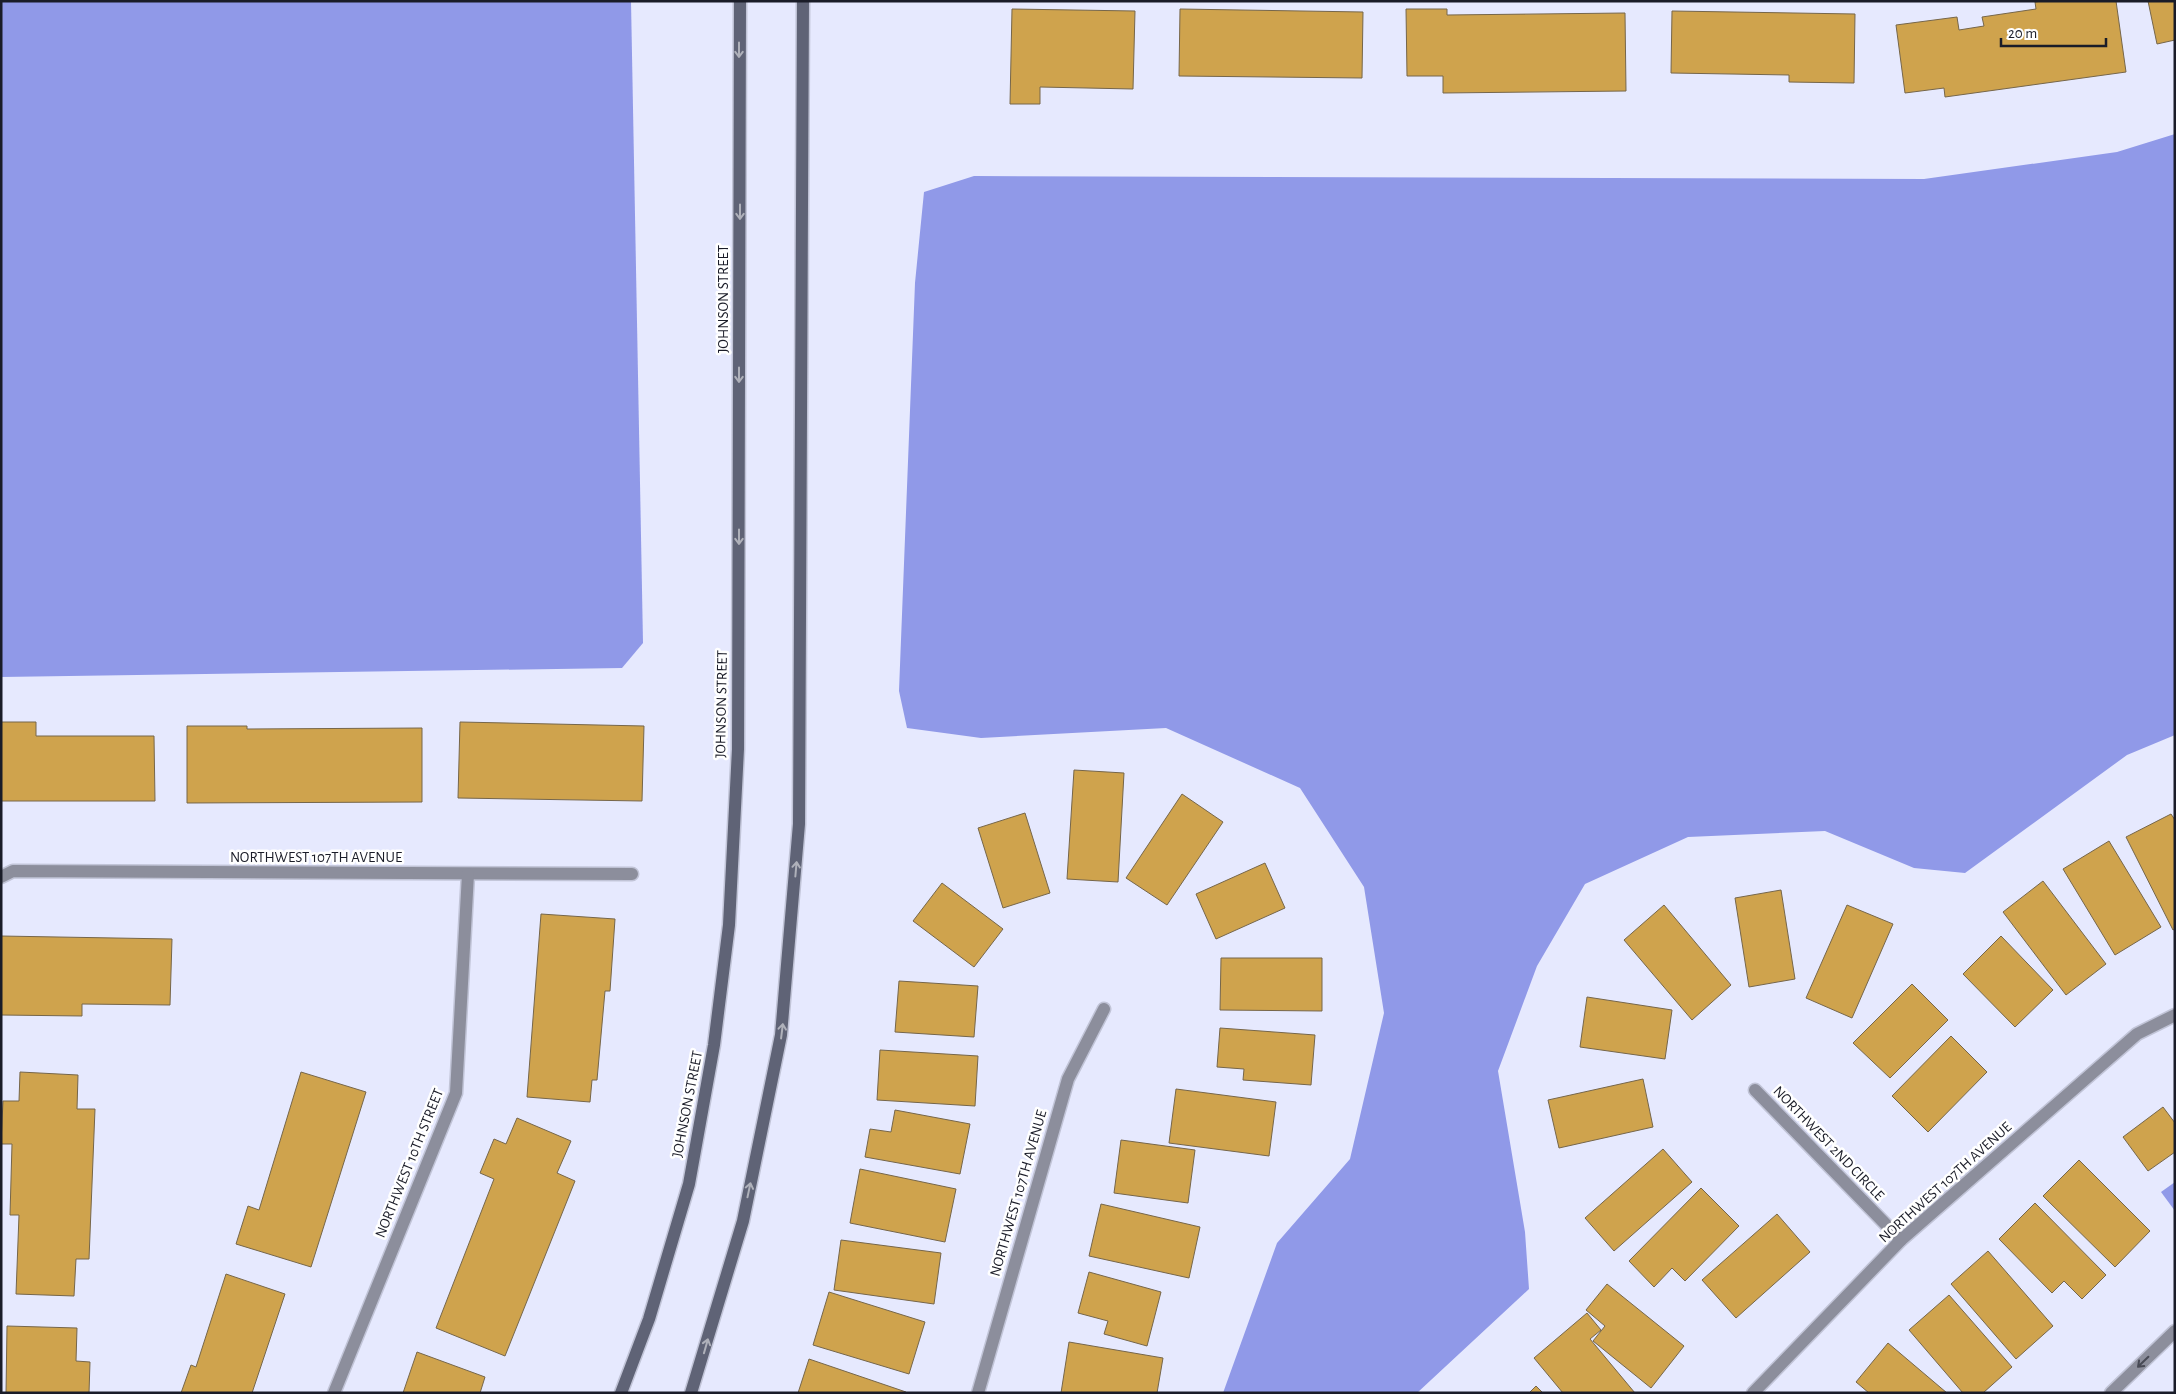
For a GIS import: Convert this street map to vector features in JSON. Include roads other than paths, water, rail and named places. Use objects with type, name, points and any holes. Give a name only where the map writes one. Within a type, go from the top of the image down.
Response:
[{"type":"street","name":"JOHNSON STREET","points":[[621,1393],[649,1319],[688,1184],[714,1045],[729,925],[738,749],[740,1]]},
{"type":"street","points":[[691,1393],[743,1221],[782,1035],[799,824],[803,1]]},
{"type":"street","name":"NORTHWEST 107TH AVENUE","points":[[1,877],[13,871],[632,874]]},
{"type":"street","name":"NORTHWEST 10TH STREET","points":[[334,1393],[456,1093],[468,874]]},
{"type":"street","name":"NORTHWEST 107TH AVENUE","points":[[978,1393],[1068,1079],[1104,1009]]},
{"type":"street","name":"NORTHWEST 107TH AVENUE","points":[[1753,1393],[1902,1240],[2137,1034],[2175,1014]]},
{"type":"street","name":"NORTHWEST 2ND CIRCLE","points":[[1755,1090],[1902,1240]]},
{"type":"street","points":[[2110,1393],[2175,1331]]},
{"type":"water","points":[[1,1],[631,1],[643,643],[622,668],[1,677]]},
{"type":"water","points":[[2175,134],[2175,735],[2127,755],[1965,873],[1914,868],[1825,831],[1688,837],[1585,884],[1537,966],[1498,1071],[1525,1232],[1529,1289],[1417,1393],[1223,1393],[1277,1243],[1350,1159],[1384,1013],[1364,887],[1300,788],[1166,728],[981,738],[907,728],[899,691],[915,283],[924,192],[974,176],[1924,179],[2117,152]]},
{"type":"water","points":[[2175,1182],[2175,1211],[2161,1192]]}]
